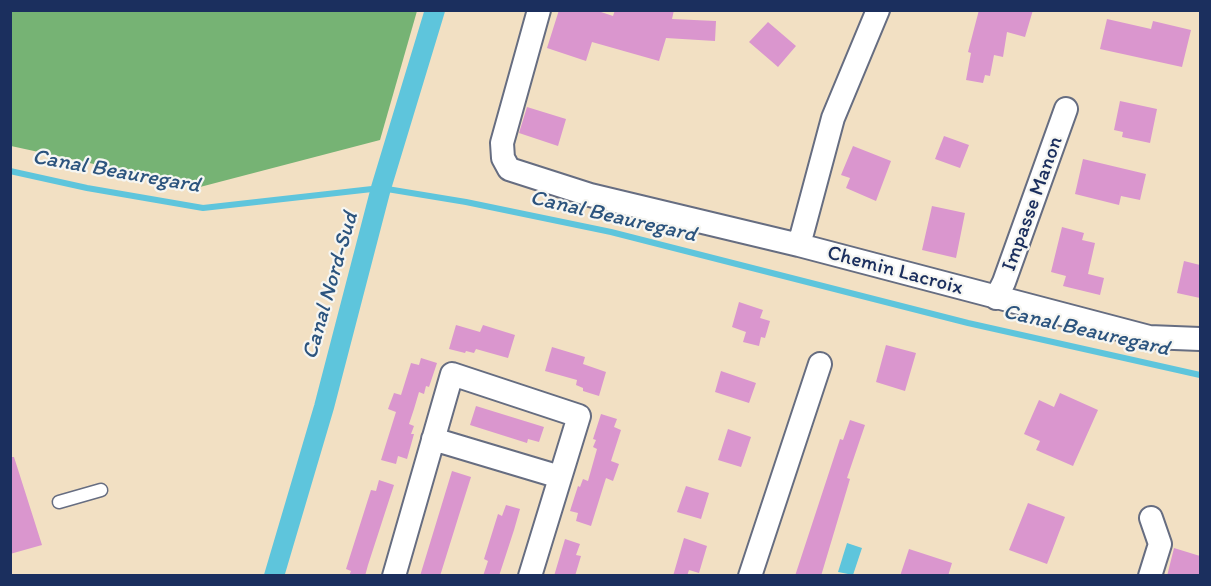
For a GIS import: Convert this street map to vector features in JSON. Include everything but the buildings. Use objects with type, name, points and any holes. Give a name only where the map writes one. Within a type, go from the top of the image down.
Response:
[{"type":"street","name":"Chemin Lacroix","points":[[538,10],[502,143],[503,158],[509,169],[590,195],[799,245],[1149,336],[1200,339]]},
{"type":"street","points":[[799,245],[833,118],[878,10]]},
{"type":"street","name":"Impasse Manon","points":[[996,298],[1005,282],[1066,109]]},
{"type":"street","points":[[750,576],[820,364]]},
{"type":"street","points":[[394,576],[452,374],[579,416],[530,576]]},
{"type":"street","points":[[434,440],[560,477]]},
{"type":"street","points":[[1150,518],[1160,544],[1150,576]]},
{"type":"lane","points":[[59,502],[101,490]]},
{"type":"green space","points":[[11,10],[417,11],[380,140],[200,187],[11,146]]},
{"type":"water","points":[[847,543],[862,548],[853,575],[838,572]]},
{"type":"waterway","name":"Canal Nord-Sud","points":[[274,576],[324,407],[381,188],[435,10]]},
{"type":"waterway","name":"Canal Beauregard","points":[[10,171],[87,188],[203,208],[381,188],[466,202],[611,232],[968,323],[1200,375]]}]
